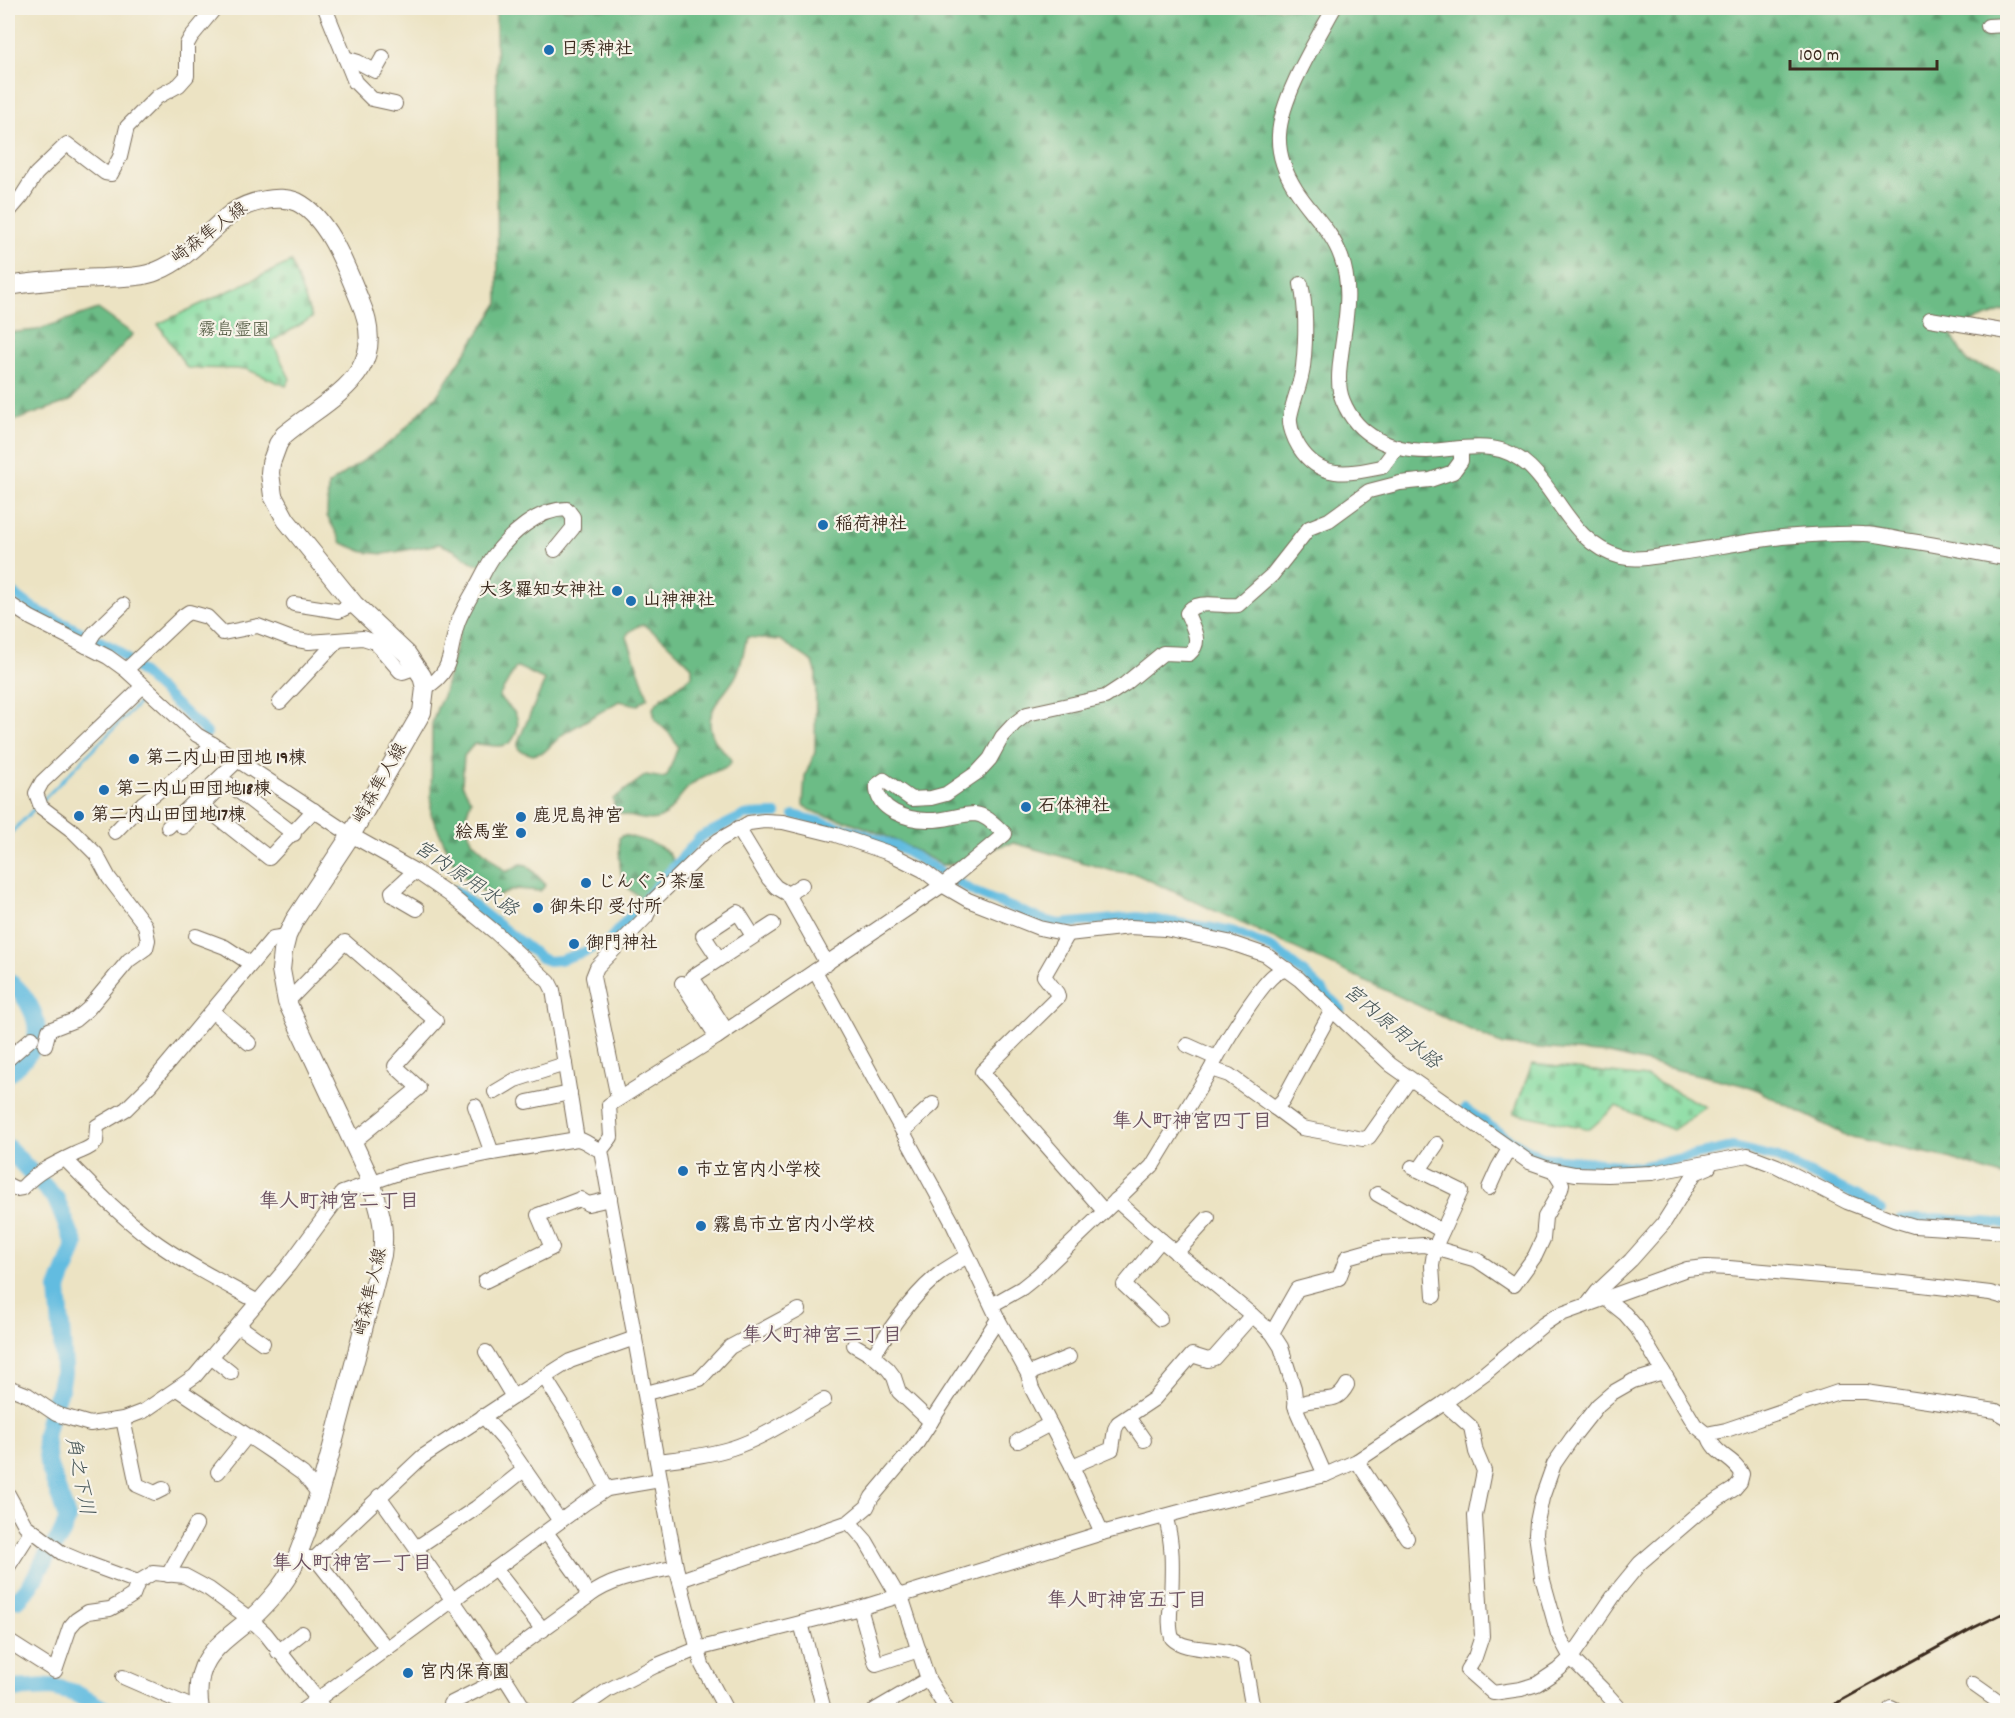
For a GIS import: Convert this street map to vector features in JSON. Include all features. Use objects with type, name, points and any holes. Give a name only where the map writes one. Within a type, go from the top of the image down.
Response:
[{"type":"main road","name":"崎森隼人線","points":[[8,286],[36,281],[125,277],[155,272],[181,259],[233,213],[254,202],[275,198],[296,202],[310,211],[323,226],[348,272],[364,310],[369,348],[363,365],[351,383],[284,435],[273,456],[271,483],[273,496],[286,520],[354,604],[396,642],[417,667],[425,688],[422,712],[351,835],[306,903],[287,936],[283,952],[281,970],[287,1002],[371,1181],[384,1227],[382,1255],[320,1495],[296,1559],[276,1593],[209,1655],[201,1672],[198,1686],[200,1710]]},
{"type":"street","points":[[10,210],[36,174],[67,144],[105,174],[111,174],[120,157],[127,127],[157,97],[179,85],[187,76],[187,44],[190,37],[215,8]]},
{"type":"street","points":[[325,8],[355,82],[372,99],[395,104]]},
{"type":"street","points":[[1334,8],[1305,59],[1287,101],[1279,132],[1280,148],[1283,167],[1295,189],[1330,235],[1341,256],[1347,280],[1338,373],[1342,400],[1367,434],[1380,442],[1397,447],[1428,451],[1492,448],[1511,453],[1531,466],[1541,477],[1575,528],[1602,549],[1622,558],[1652,557],[1784,537],[1866,534],[2007,559]]},
{"type":"street","points":[[1988,26],[2007,24]]},
{"type":"street","points":[[345,58],[375,71],[383,57]]},
{"type":"street","points":[[1301,284],[1305,336],[1302,369],[1290,418],[1294,440],[1307,460],[1326,471],[1350,474],[1382,467],[1397,447]]},
{"type":"street","points":[[1930,319],[2007,332]]},
{"type":"street","points":[[726,1710],[702,1665],[678,1574],[601,1150],[611,1137],[609,1105],[821,968],[945,883],[1005,834],[987,818],[976,814],[929,820],[908,818],[881,801],[877,793],[877,785],[884,780],[911,799],[931,798],[946,794],[978,772],[990,759],[1002,737],[1028,714],[1106,697],[1163,653],[1189,654],[1197,642],[1187,613],[1190,608],[1198,605],[1238,605],[1272,575],[1309,528],[1329,520],[1369,491],[1400,483],[1430,480],[1453,472],[1461,461],[1461,448]]},
{"type":"street","points":[[425,688],[446,671],[458,621],[493,557],[524,526],[543,514],[556,509],[567,509],[573,517],[573,528],[555,550]]},
{"type":"street","points":[[8,603],[31,618],[90,640],[108,657],[130,666],[143,686],[197,735],[351,835],[415,871],[450,895],[495,932],[549,982],[553,990],[577,1139]]},
{"type":"street","points":[[294,604],[339,611],[354,604]]},
{"type":"street","points":[[90,640],[123,605]]},
{"type":"street","points":[[130,666],[189,612],[207,617],[223,633],[258,626],[292,639],[309,642],[363,638],[375,642],[403,672],[417,667]]},
{"type":"street","points":[[280,702],[338,640]]},
{"type":"street","points":[[45,1045],[49,1030],[75,1020],[88,1009],[129,960],[146,948],[148,940],[145,925],[109,878],[96,854],[73,831],[39,803],[36,793],[42,782],[143,686]]},
{"type":"street","points":[[115,832],[143,803],[183,772],[213,744]]},
{"type":"street","points":[[168,827],[238,760]]},
{"type":"street","points":[[183,827],[223,784],[229,784],[294,834]]},
{"type":"street","points":[[202,805],[269,858],[294,834],[314,810]]},
{"type":"street","points":[[618,1098],[593,977],[597,967],[646,917],[654,900],[704,852],[738,828],[756,822],[775,822],[836,835],[871,846],[923,870],[968,900],[1039,928],[1068,934],[1130,927],[1165,929],[1243,946],[1266,955],[1287,969],[1391,1065],[1528,1162],[1575,1174],[1608,1175],[1652,1173],[1748,1155],[1777,1166],[1848,1202],[1914,1226],[2007,1232]]},
{"type":"street","points":[[738,828],[769,879],[776,887],[788,894],[821,968],[1028,1374],[1032,1389],[1072,1466],[1102,1533]]},
{"type":"street","points":[[415,871],[392,892],[393,895],[417,909]]},
{"type":"street","points":[[788,894],[802,885]]},
{"type":"street","points":[[719,959],[703,935],[738,912],[753,936]]},
{"type":"street","points":[[721,1033],[692,977],[773,924]]},
{"type":"street","points":[[1068,934],[1044,976],[1058,995],[1056,999],[982,1072],[1104,1210]]},
{"type":"street","points":[[196,936],[225,947],[251,964]]},
{"type":"street","points":[[8,1185],[16,1189],[22,1188],[33,1176],[92,1147],[96,1142],[97,1126],[126,1109],[150,1085],[273,938],[287,936]]},
{"type":"street","points":[[287,1002],[345,942],[436,1021],[396,1066],[419,1088],[353,1142]]},
{"type":"street","points":[[992,1305],[1030,1282],[1152,1166],[1267,982],[1275,974],[1287,969]]},
{"type":"street","points":[[682,983],[721,1033]]},
{"type":"street","points":[[1275,1108],[1283,1100],[1332,1010]]},
{"type":"street","points":[[213,1012],[249,1042]]},
{"type":"street","points":[[8,1059],[32,1038]]},
{"type":"street","points":[[1186,1045],[1302,1128],[1363,1139],[1369,1137],[1410,1079]]},
{"type":"street","points":[[495,1092],[515,1080],[565,1064]]},
{"type":"street","points":[[527,1102],[570,1093]]},
{"type":"street","points":[[903,1131],[933,1104]]},
{"type":"street","points":[[475,1106],[492,1153]]},
{"type":"street","points":[[8,1387],[28,1395],[51,1411],[90,1424],[123,1419],[144,1411],[195,1376],[289,1265],[342,1193],[404,1171],[492,1153],[577,1139],[584,1140],[601,1150]]},
{"type":"street","points":[[1434,1296],[1432,1266],[1435,1247],[1461,1191],[1415,1168],[1437,1144]]},
{"type":"street","points":[[1490,1188],[1509,1149]]},
{"type":"street","points":[[65,1159],[149,1237],[178,1257],[258,1302]]},
{"type":"street","points":[[1587,1304],[1663,1224],[1695,1173],[1724,1159]]},
{"type":"street","points":[[1272,1333],[1294,1292],[1300,1287],[1339,1278],[1344,1260],[1348,1256],[1379,1248],[1424,1245],[1435,1247],[1477,1260],[1514,1285],[1535,1256],[1543,1239],[1545,1217],[1561,1188],[1562,1184],[1553,1170]]},
{"type":"street","points":[[1377,1194],[1442,1231]]},
{"type":"street","points":[[485,1281],[552,1248],[538,1215],[580,1199],[588,1204],[610,1199]]},
{"type":"street","points":[[1116,1200],[1272,1333],[1284,1354],[1294,1388],[1295,1406],[1325,1475]]},
{"type":"street","points":[[1176,1253],[1208,1218]]},
{"type":"street","points":[[1160,1319],[1124,1285],[1161,1240]]},
{"type":"street","points":[[873,1356],[885,1336],[921,1293],[941,1272],[967,1256]]},
{"type":"street","points":[[579,1710],[608,1690],[697,1649],[860,1608],[1102,1533],[1325,1475],[1357,1461],[1444,1403],[1556,1316],[1687,1269],[1706,1267],[1904,1284],[1990,1293],[2007,1298]]},
{"type":"street","points":[[1605,1298],[1625,1314],[1637,1328],[1695,1425],[1708,1434],[1838,1392],[1866,1392],[1996,1411],[2007,1418]]},
{"type":"street","points":[[646,1393],[700,1379],[730,1347],[800,1310]]},
{"type":"street","points":[[1072,1466],[1113,1449],[1115,1429],[1118,1423],[1154,1399],[1192,1355],[1208,1360],[1217,1357],[1252,1315]]},
{"type":"street","points":[[496,1663],[602,1587],[617,1581],[678,1574],[849,1522],[867,1507],[872,1497],[915,1446],[998,1319]]},
{"type":"street","points":[[239,1326],[263,1343]]},
{"type":"street","points":[[296,1559],[315,1558],[422,1457],[483,1416],[570,1361],[635,1338]]},
{"type":"street","points":[[855,1345],[873,1356],[892,1373],[899,1392],[931,1422]]},
{"type":"street","points":[[486,1352],[513,1397]]},
{"type":"street","points":[[211,1357],[231,1373]]},
{"type":"street","points":[[1028,1374],[1069,1357]]},
{"type":"street","points":[[1620,1710],[1571,1658],[1556,1628],[1542,1577],[1537,1522],[1546,1482],[1554,1464],[1606,1397],[1633,1381],[1663,1372]]},
{"type":"street","points":[[544,1378],[574,1424],[607,1489]]},
{"type":"street","points":[[1295,1406],[1309,1401],[1333,1399],[1341,1395],[1347,1384]]},
{"type":"street","points":[[178,1389],[303,1474],[320,1495]]},
{"type":"street","points":[[657,1461],[703,1455],[733,1448],[824,1400]]},
{"type":"street","points":[[1444,1403],[1471,1427],[1476,1452],[1484,1471],[1475,1516],[1481,1586],[1482,1636],[1475,1657],[1467,1670],[1493,1693],[1521,1689],[1551,1676],[1571,1658],[1617,1591],[1640,1563],[1697,1514],[1734,1489],[1740,1482],[1743,1474],[1739,1467],[1718,1452],[1708,1434]]},
{"type":"street","points":[[483,1416],[504,1440],[560,1521]]},
{"type":"street","points":[[1128,1417],[1144,1440]]},
{"type":"street","points":[[123,1419],[137,1485],[155,1493],[163,1489]]},
{"type":"street","points":[[1018,1441],[1050,1424]]},
{"type":"street","points":[[218,1472],[247,1436]]},
{"type":"street","points":[[1357,1461],[1407,1538]]},
{"type":"street","points":[[416,1548],[476,1508],[525,1469]]},
{"type":"street","points":[[303,1710],[321,1705],[387,1649],[453,1599],[607,1489],[660,1480]]},
{"type":"street","points":[[8,1494],[24,1524],[62,1553],[138,1582]]},
{"type":"street","points":[[379,1496],[453,1599],[525,1710]]},
{"type":"street","points":[[1165,1516],[1169,1527],[1172,1554],[1170,1626],[1172,1638],[1179,1644],[1229,1652],[1244,1659],[1253,1710]]},
{"type":"street","points":[[849,1522],[866,1541],[895,1591],[902,1596],[928,1679],[947,1710]]},
{"type":"street","points":[[168,1575],[196,1525]]},
{"type":"street","points":[[8,1567],[31,1531]]},
{"type":"street","points":[[546,1532],[574,1570],[589,1596]]},
{"type":"street","points":[[315,1558],[387,1649]]},
{"type":"street","points":[[495,1569],[543,1630]]},
{"type":"street","points":[[8,1641],[55,1671],[70,1627],[76,1620],[88,1612],[110,1609],[119,1604],[133,1595],[138,1582],[153,1573],[185,1576],[230,1602],[265,1633],[321,1705]]},
{"type":"street","points":[[860,1608],[876,1664],[919,1650]]},
{"type":"street","points":[[801,1623],[824,1710]]},
{"type":"street","points":[[278,1652],[302,1633]]},
{"type":"street","points":[[123,1677],[200,1710]]},
{"type":"street","points":[[450,1704],[504,1677]]},
{"type":"street","points":[[875,1710],[928,1679]]},
{"type":"street","points":[[1973,1684],[1997,1701],[2002,1710]]},
{"type":"green space","points":[[496,8],[2007,8],[2007,310],[1949,331],[1967,362],[2007,374],[2007,1178],[1949,1158],[1847,1136],[1751,1087],[1609,1054],[1503,1045],[1136,874],[1113,871],[1014,843],[950,865],[942,865],[872,830],[813,811],[803,805],[805,776],[815,752],[816,672],[813,662],[780,640],[747,637],[737,674],[712,712],[710,727],[712,733],[719,746],[730,757],[731,763],[695,782],[664,816],[648,820],[615,810],[613,799],[646,775],[663,778],[667,776],[678,747],[671,735],[655,720],[653,708],[666,695],[692,676],[692,667],[663,639],[644,625],[638,626],[628,633],[627,637],[648,697],[638,705],[619,701],[563,734],[544,752],[533,755],[521,751],[518,748],[518,742],[545,680],[518,667],[515,669],[499,697],[516,715],[518,724],[516,733],[509,743],[504,745],[474,744],[464,756],[462,784],[471,800],[464,822],[473,842],[506,872],[521,864],[527,865],[545,884],[540,891],[516,889],[496,897],[490,896],[466,879],[454,864],[431,814],[432,724],[443,696],[462,623],[483,564],[475,564],[440,544],[384,554],[364,552],[342,543],[327,516],[328,485],[396,438],[438,394],[498,304]]},
{"type":"green space","name":"霧島霊園","points":[[291,262],[312,318],[272,341],[290,379],[286,386],[246,369],[187,368],[158,324]]},
{"type":"green space","points":[[98,309],[133,334],[70,401],[8,423],[8,333],[37,330]]},
{"type":"green space","points":[[624,835],[660,847],[671,857],[673,863],[642,897],[628,887],[621,873],[619,838]]},
{"type":"green space","points":[[1532,1064],[1647,1077],[1706,1107],[1673,1130],[1616,1106],[1590,1129],[1514,1113]]},
{"type":"waterway","name":"宮内原用水路","points":[[8,589],[35,609],[116,649],[207,733]]},
{"type":"waterway","points":[[44,799],[142,700]]},
{"type":"waterway","points":[[8,836],[37,806]]},
{"type":"waterway","name":"宮内原用水路","points":[[454,890],[541,958],[549,961],[560,960],[607,942],[700,837],[745,815],[776,814]]},
{"type":"waterway","name":"宮内原用水路","points":[[794,815],[855,831],[900,848],[976,893],[1043,920],[1060,924],[1137,917],[1239,934],[1274,949],[1305,974],[1341,1009]]},
{"type":"waterway","name":"角之下川","points":[[8,981],[28,1003],[33,1012],[37,1031],[31,1050],[8,1074]]},
{"type":"waterway","name":"宮内原用水路","points":[[1465,1109],[1509,1139],[1541,1157],[1640,1167],[1733,1147],[1775,1157],[1881,1210]]},
{"type":"waterway","name":"角之下川","points":[[8,1148],[56,1199],[75,1245],[58,1289],[64,1367],[60,1390],[53,1404],[45,1436],[48,1463],[67,1518],[61,1536],[48,1553],[30,1585],[18,1599],[8,1599]]},
{"type":"waterway","name":"宮内原用水路","points":[[1900,1220],[1936,1218],[2008,1224]]},
{"type":"waterway","name":"角之下川","points":[[8,1689],[52,1687],[75,1693],[105,1710]]},
{"type":"railway","points":[[1824,1710],[2008,1611]]},
{"type":"place","name":"日秀神社","points":[[549,50]]},
{"type":"place","name":"稲荷神社","points":[[823,525]]},
{"type":"place","name":"大多羅知女神社","points":[[617,591]]},
{"type":"place","name":"山神神社","points":[[631,601]]},
{"type":"place","name":"第二内山田団地 19棟","points":[[134,759]]},
{"type":"place","name":"第二内山田団地18棟","points":[[104,790]]},
{"type":"place","name":"石体神社","points":[[1026,807]]},
{"type":"place","name":"第二内山田団地17棟","points":[[79,816]]},
{"type":"place","name":"鹿児島神宮","points":[[521,817]]},
{"type":"place","name":"絵馬堂","points":[[521,833]]},
{"type":"place","name":"じんぐう茶屋","points":[[586,883]]},
{"type":"place","name":"御朱印 受付所","points":[[538,908]]},
{"type":"place","name":"御門神社","points":[[574,944]]},
{"type":"place","name":"市立宮内小学校","points":[[683,1171]]},
{"type":"place","name":"霧島市立宮内小学校","points":[[701,1226]]},
{"type":"place","name":"宮内保育園","points":[[408,1673]]},
{"type":"district","name":"隼人町神宮四丁目","points":[[1192,1123]]},
{"type":"district","name":"隼人町神宮二丁目","points":[[339,1203]]},
{"type":"district","name":"隼人町神宮三丁目","points":[[822,1337]]},
{"type":"district","name":"隼人町神宮一丁目","points":[[352,1565]]},
{"type":"district","name":"隼人町神宮五丁目","points":[[1127,1602]]}]
